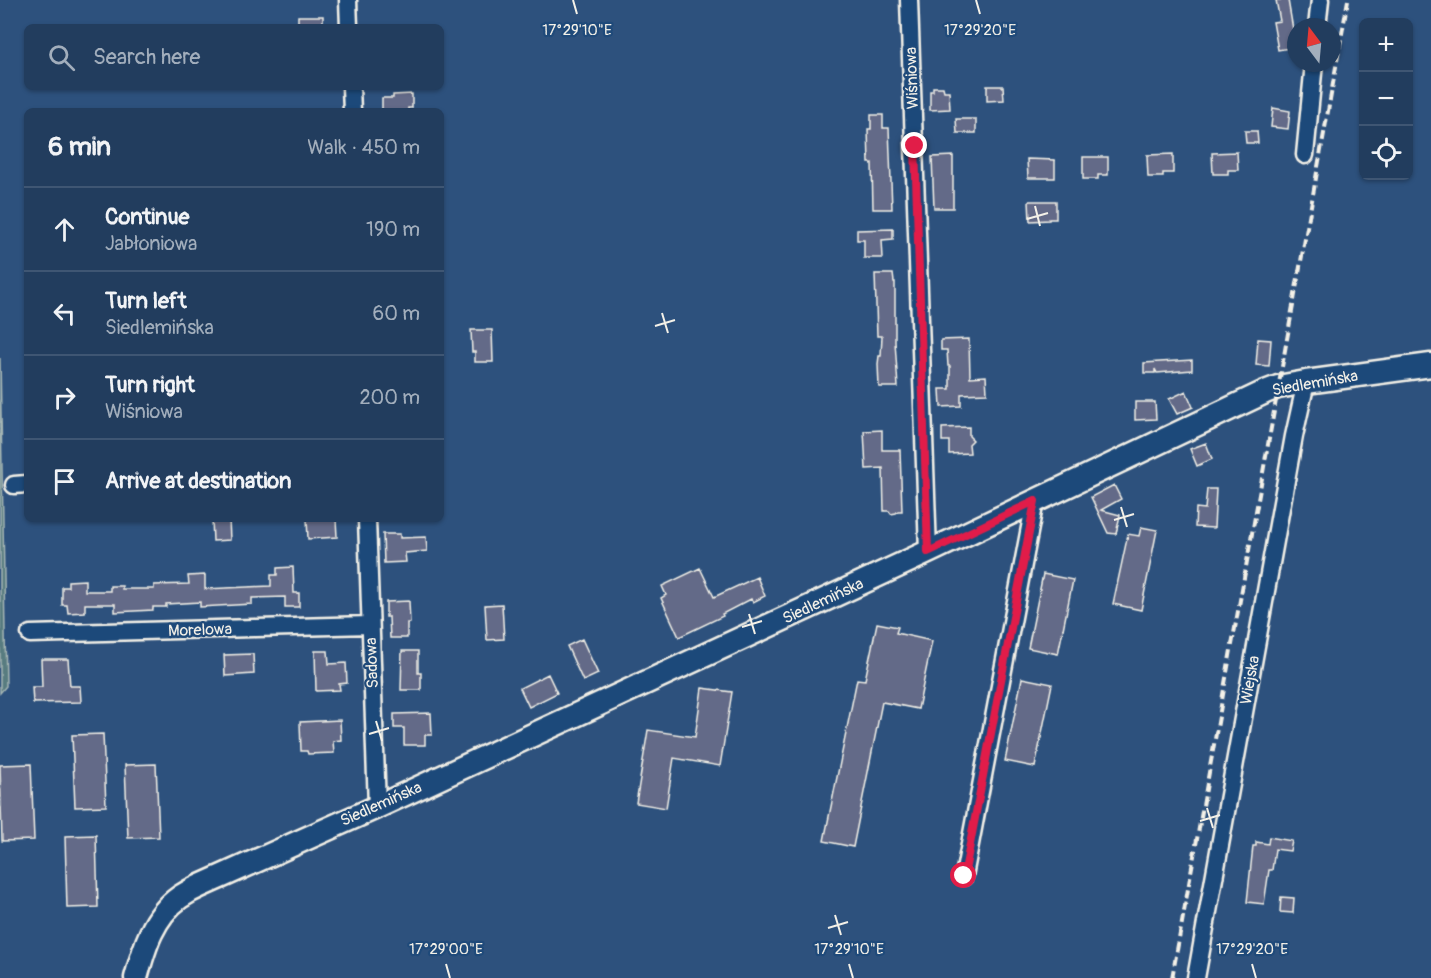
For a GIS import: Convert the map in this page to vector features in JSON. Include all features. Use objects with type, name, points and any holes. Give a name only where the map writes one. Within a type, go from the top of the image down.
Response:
[{"type":"street","points":[[348,0],[349,24]]},
{"type":"street","name":"Wiśniowa","points":[[909,0],[928,552]]},
{"type":"street","points":[[1318,18],[1320,0]]},
{"type":"street","points":[[1305,155],[1313,72]]},
{"type":"street","points":[[351,90],[352,108]]},
{"type":"street","name":"Siedlemińska","points":[[136,978],[152,930],[163,914],[178,898],[200,886],[377,807],[928,552],[1264,392],[1306,382],[1431,365]]},
{"type":"street","name":"Wiejska","points":[[1196,978],[1306,382]]},
{"type":"street","points":[[964,876],[1035,501]]},
{"type":"street","name":"Sadowa","points":[[367,522],[377,807]]},
{"type":"street","name":"Morelowa","points":[[30,634],[370,625]]},
{"type":"green space","points":[[0,358],[6,686],[0,693]]},
{"type":"building","points":[[1276,0],[1288,0],[1291,18],[1287,18],[1287,48],[1278,50],[1273,22],[1280,21]]},
{"type":"building","points":[[298,16],[323,16],[323,24],[298,24]]},
{"type":"building","points":[[987,86],[1003,86],[1004,100],[987,101]]},
{"type":"building","points":[[933,87],[943,87],[944,91],[949,91],[950,109],[930,110],[930,91],[933,91]]},
{"type":"building","points":[[412,94],[412,108],[382,108],[382,98],[393,98],[393,95]]},
{"type":"building","points":[[1273,108],[1290,111],[1288,129],[1271,127]]},
{"type":"building","points":[[871,115],[883,115],[883,128],[889,128],[892,209],[873,209],[872,163],[869,163],[868,129],[871,129]]},
{"type":"building","points":[[956,119],[976,119],[976,133],[957,133]]},
{"type":"building","points":[[1245,131],[1257,131],[1258,143],[1246,143]]},
{"type":"building","points":[[1237,152],[1238,170],[1228,170],[1228,174],[1213,174],[1212,153]]},
{"type":"building","points":[[1173,154],[1173,173],[1163,173],[1163,177],[1148,177],[1147,155]]},
{"type":"building","points":[[953,156],[953,208],[934,208],[932,157]]},
{"type":"building","points":[[1083,157],[1108,157],[1108,175],[1098,175],[1098,179],[1083,179]]},
{"type":"building","points":[[1027,159],[1055,160],[1055,178],[1028,178]]},
{"type":"building","points":[[1029,201],[1056,201],[1056,219],[1030,221]]},
{"type":"building","points":[[893,229],[893,239],[882,240],[883,258],[864,258],[864,240],[857,240],[857,230]]},
{"type":"building","points":[[875,274],[893,274],[895,282],[898,387],[879,387],[878,364],[879,356],[881,356],[882,336],[877,336]]},
{"type":"building","points":[[471,330],[492,330],[493,362],[475,362]]},
{"type":"building","points":[[969,339],[970,377],[986,376],[987,393],[961,394],[961,406],[941,407],[940,389],[950,389],[950,366],[948,366],[947,350],[941,350],[941,340]]},
{"type":"building","points":[[1258,339],[1271,340],[1269,366],[1256,365]]},
{"type":"building","points":[[1192,360],[1192,370],[1157,373],[1155,369],[1155,373],[1144,373],[1144,363]]},
{"type":"building","points":[[1186,391],[1193,407],[1177,414],[1169,399]]},
{"type":"building","points":[[1135,402],[1155,402],[1156,419],[1135,420]]},
{"type":"building","points":[[969,427],[969,436],[973,440],[969,444],[970,453],[949,454],[949,441],[942,441],[942,428]]},
{"type":"building","points":[[882,430],[882,450],[900,450],[902,511],[891,514],[889,511],[884,511],[883,468],[866,469],[864,431]]},
{"type":"building","points":[[1206,443],[1212,459],[1197,466],[1190,449]]},
{"type":"building","points":[[1114,485],[1121,499],[1101,510],[1120,515],[1116,534],[1108,533],[1091,497]]},
{"type":"building","points":[[1207,489],[1216,489],[1214,528],[1195,527],[1196,508],[1205,509]]},
{"type":"building","points":[[212,522],[229,522],[230,540],[213,541]]},
{"type":"building","points":[[307,522],[336,522],[337,537],[308,539]]},
{"type":"building","points":[[1141,527],[1157,530],[1141,610],[1113,604],[1128,534],[1139,536]]},
{"type":"building","points":[[383,534],[400,534],[400,538],[426,537],[427,551],[405,553],[406,562],[384,563]]},
{"type":"building","points":[[293,567],[294,593],[299,593],[299,607],[285,607],[285,597],[252,598],[252,604],[200,607],[200,602],[166,604],[166,607],[153,607],[153,610],[115,612],[115,604],[85,604],[85,612],[68,613],[67,605],[62,605],[62,587],[68,587],[68,581],[85,580],[85,591],[110,591],[110,586],[122,586],[122,589],[154,589],[154,585],[189,584],[188,576],[205,575],[205,589],[271,586],[271,575],[277,575],[277,568]]},
{"type":"building","points":[[700,568],[714,597],[757,577],[765,596],[753,602],[751,599],[722,614],[723,616],[679,637],[661,598],[666,595],[662,586]]},
{"type":"building","points":[[1043,574],[1073,580],[1058,654],[1028,648]]},
{"type":"building","points":[[409,601],[410,623],[407,623],[407,638],[390,638],[386,602]]},
{"type":"building","points":[[502,604],[504,639],[487,640],[485,605]]},
{"type":"building","points":[[877,623],[898,627],[896,633],[932,641],[918,709],[882,702],[853,847],[824,841],[857,679],[865,680]]},
{"type":"building","points":[[582,639],[598,674],[583,681],[567,646]]},
{"type":"building","points":[[315,651],[328,651],[329,664],[346,663],[347,683],[339,684],[340,690],[316,691]]},
{"type":"building","points":[[402,651],[418,651],[421,690],[401,690]]},
{"type":"building","points":[[253,654],[254,674],[225,676],[224,655]]},
{"type":"building","points":[[41,659],[68,659],[70,686],[80,686],[81,702],[33,703],[32,687],[42,687]]},
{"type":"building","points":[[548,674],[557,693],[529,707],[520,688]]},
{"type":"building","points":[[1022,678],[1052,684],[1035,767],[1005,761]]},
{"type":"building","points":[[702,688],[732,692],[720,766],[674,758],[666,808],[636,803],[648,730],[695,737]]},
{"type":"building","points":[[431,713],[432,735],[425,735],[425,745],[404,745],[404,728],[394,728],[394,714]]},
{"type":"building","points":[[340,720],[341,740],[333,741],[334,753],[308,754],[307,751],[301,751],[300,722]]},
{"type":"building","points":[[103,734],[106,806],[75,807],[72,735]]},
{"type":"building","points":[[31,764],[34,840],[2,841],[0,765]]},
{"type":"building","points":[[156,764],[159,837],[128,838],[125,765]]},
{"type":"building","points":[[96,835],[98,907],[67,908],[65,836]]},
{"type":"building","points":[[1269,837],[1292,841],[1290,851],[1275,849],[1264,904],[1247,902],[1253,846],[1256,846],[1256,842],[1268,844]]},
{"type":"building","points":[[1281,897],[1294,898],[1293,913],[1280,912]]},
{"type":"railway","points":[[1172,978],[1348,0]]},
{"type":"route","points":[[915,146],[928,552],[1035,501],[964,876]]}]
